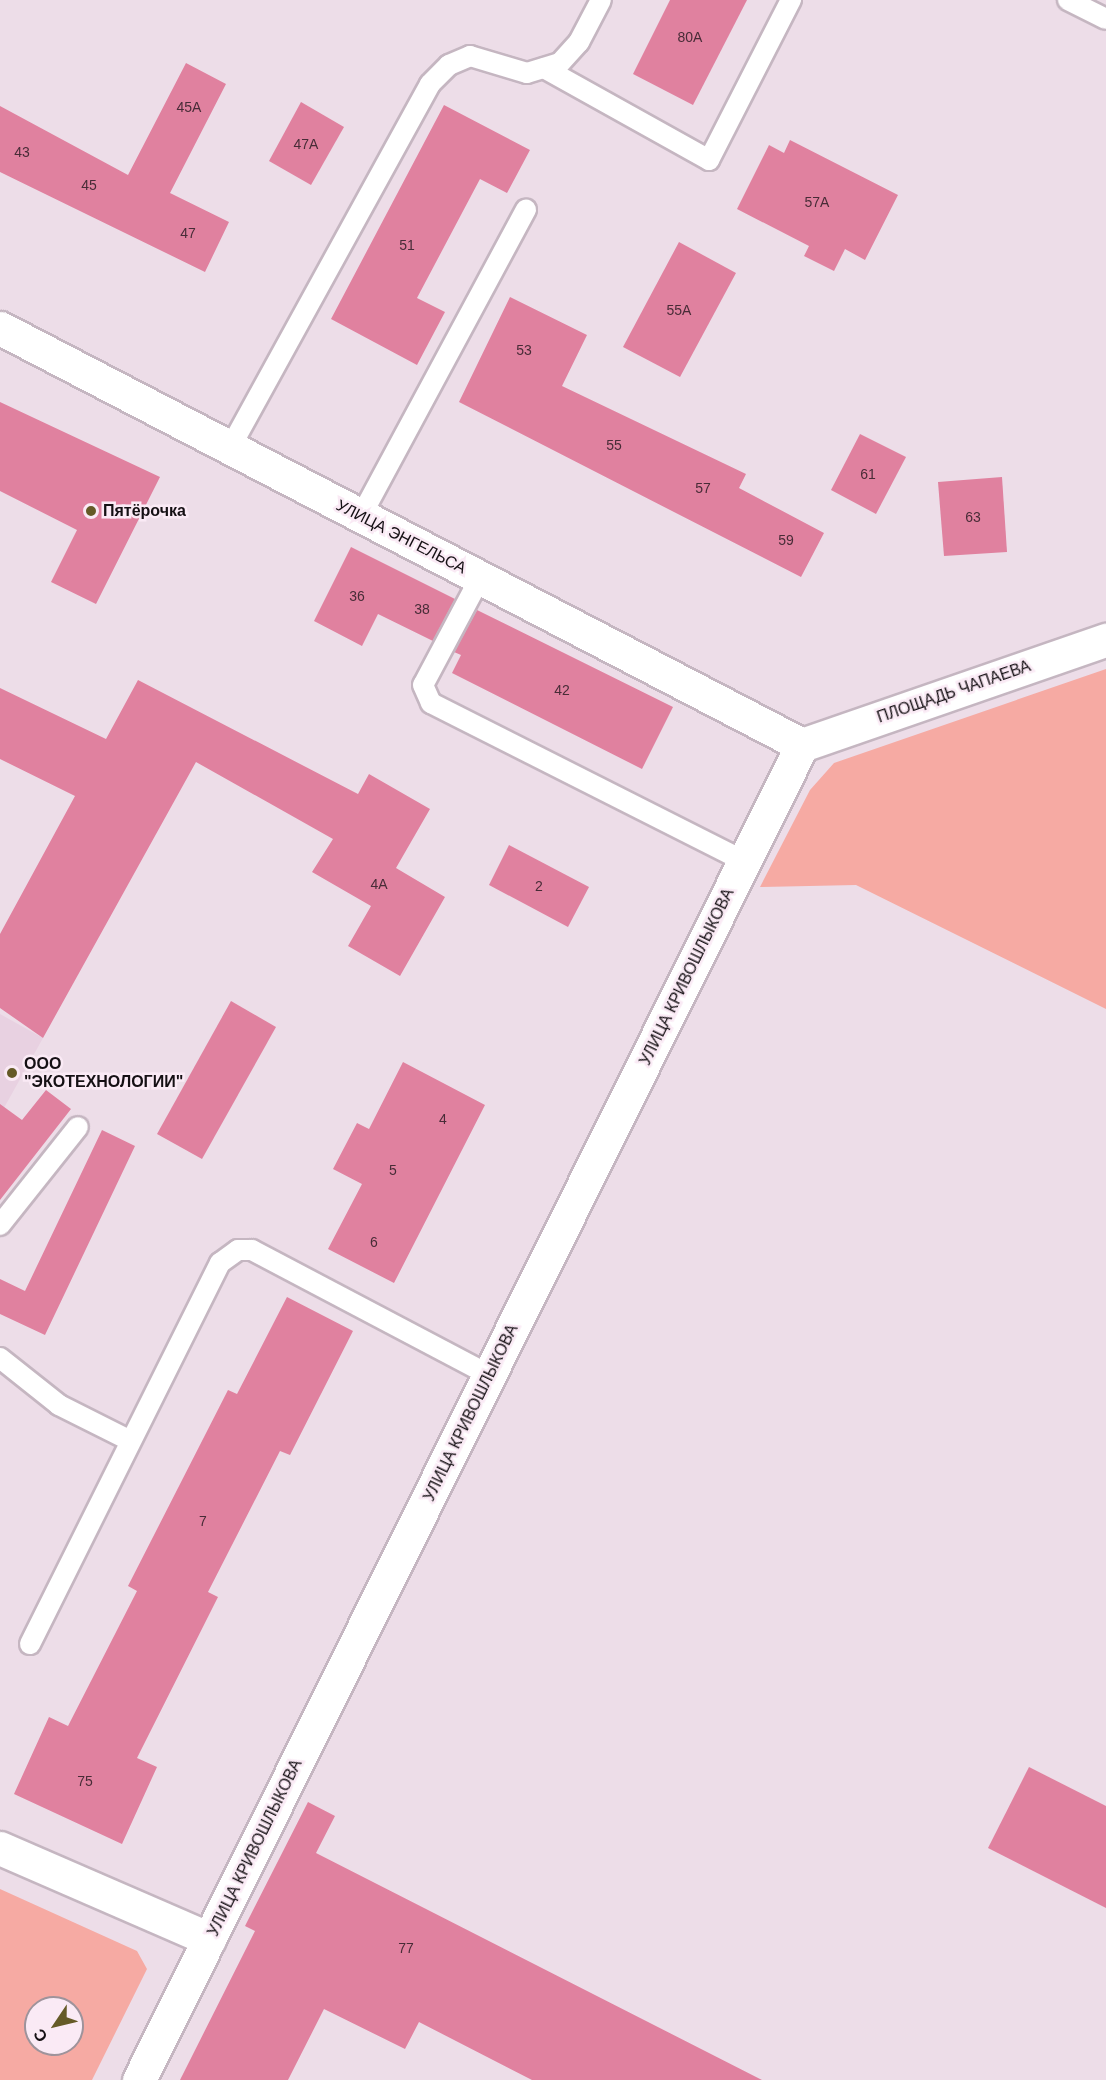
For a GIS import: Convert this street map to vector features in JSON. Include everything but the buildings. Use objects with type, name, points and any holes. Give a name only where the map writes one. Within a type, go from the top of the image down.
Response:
[{"type":"street","name":"УЛИЦА ЭНГЕЛЬСА","points":[[0,328],[802,745]]},
{"type":"street","name":"ПЛОЩАДЬ ЧАПАЕВА","points":[[802,745],[1106,640]]},
{"type":"street","name":"УЛИЦА КРИВОШЛЫКОВА","points":[[139,2080],[802,745]]},
{"type":"street","points":[[0,1848],[210,1939]]},
{"type":"lane","points":[[231,448],[430,84],[449,65],[470,56],[527,73],[560,63],[579,42],[601,0]]},
{"type":"lane","points":[[544,68],[709,160],[792,0]]},
{"type":"lane","points":[[1068,0],[1106,19]]},
{"type":"lane","points":[[361,516],[526,210]]},
{"type":"lane","points":[[480,578],[423,685],[430,703],[744,861]]},
{"type":"lane","points":[[0,1225],[78,1126]]},
{"type":"lane","points":[[30,1644],[220,1263],[238,1250],[252,1250],[489,1375]]},
{"type":"lane","points":[[0,1358],[59,1405],[131,1441]]},
{"type":"shaded area","points":[[1106,669],[1106,1009],[856,885],[760,887],[810,790],[834,763]]},
{"type":"shaded area","name":"ООО \"ЭКОТЕХНОЛОГИИ\"","points":[[0,1014],[43,1038],[0,1115]]},
{"type":"shaded area","points":[[0,1889],[137,1951],[147,1969],[92,2080],[0,2080]]},
{"type":"place","name":"Пятёрочка","points":[[91,511]]},
{"type":"place","name":"ООО \"ЭКОТЕХНОЛОГИИ\"","points":[[12,1073]]}]
